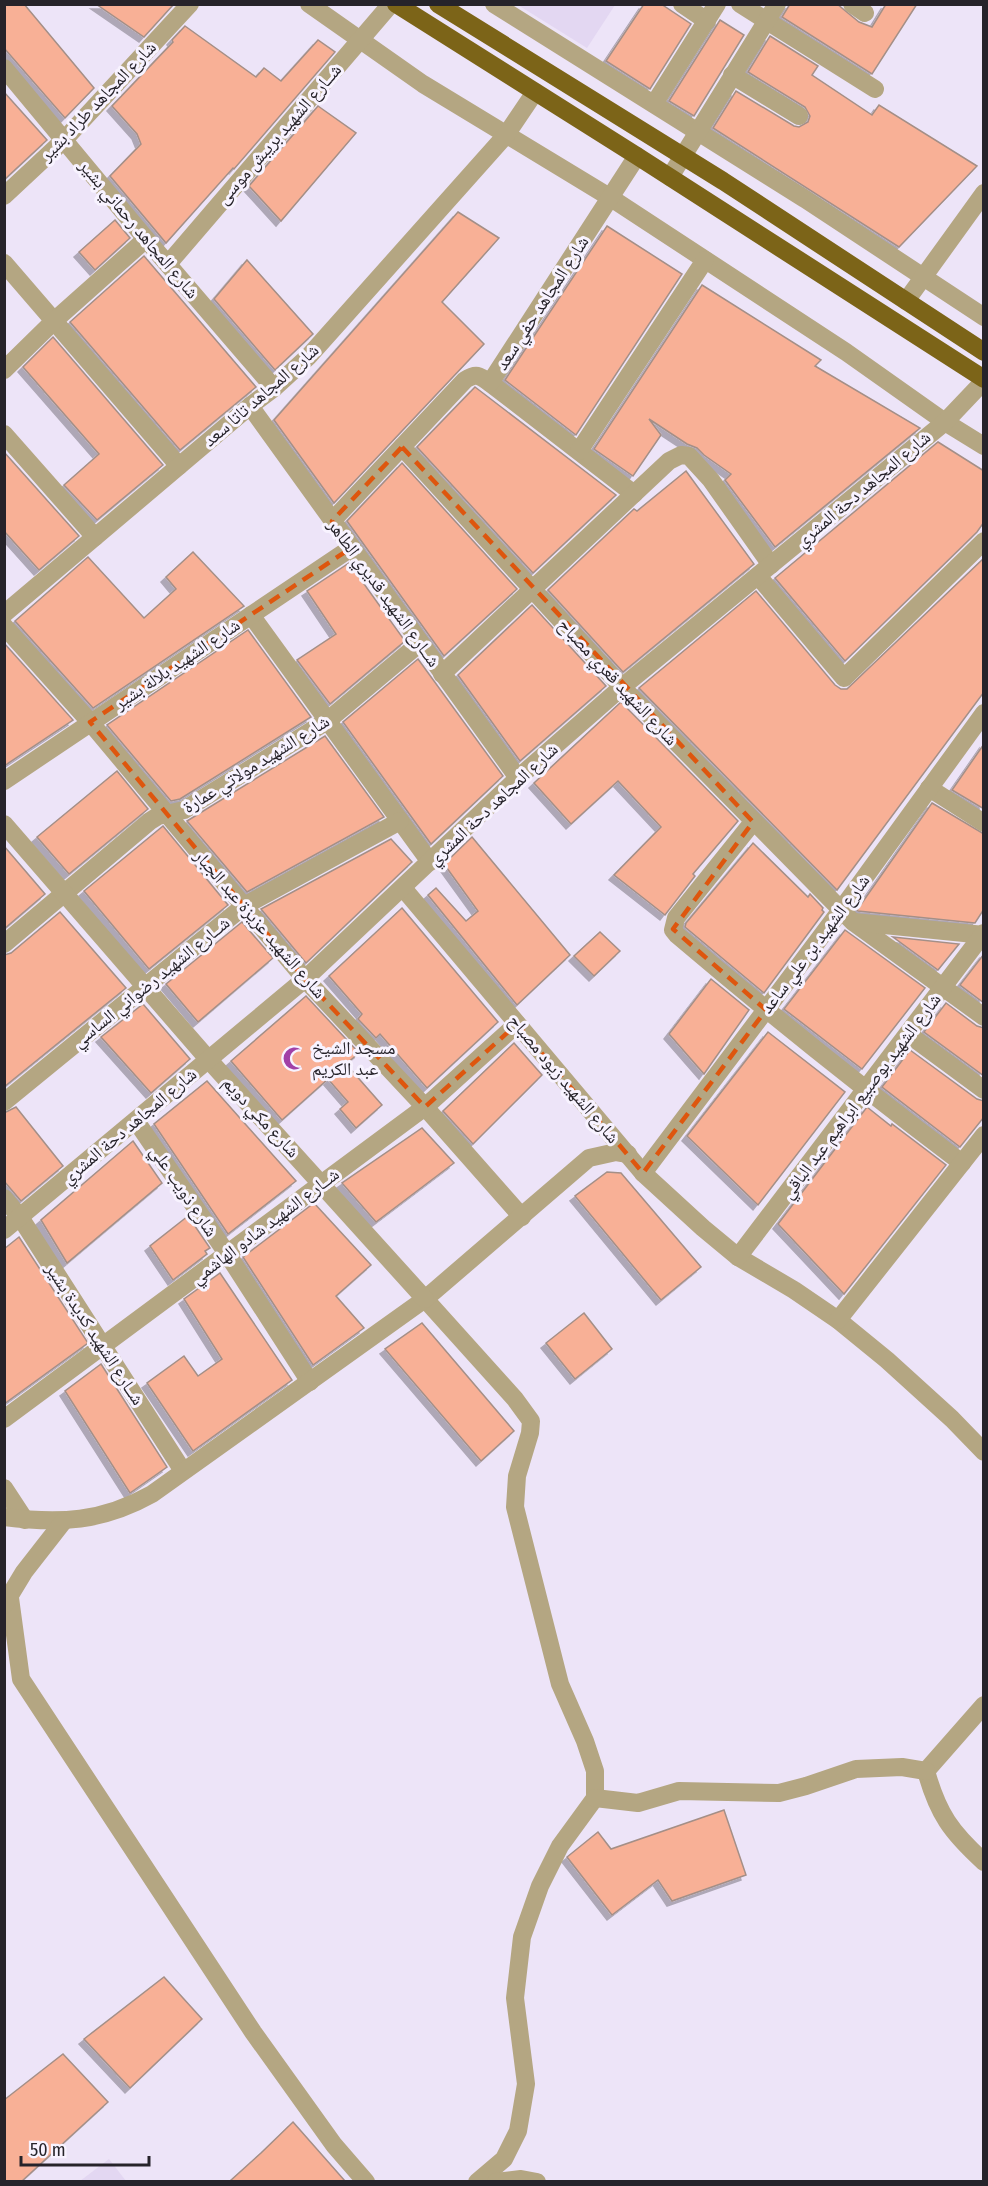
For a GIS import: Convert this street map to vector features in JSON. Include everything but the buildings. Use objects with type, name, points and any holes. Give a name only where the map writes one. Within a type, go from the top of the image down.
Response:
[{"type":"highway","points":[[396,4],[670,177],[984,380]]},
{"type":"highway","points":[[438,4],[723,181],[984,352]]},
{"type":"street","name":"شارع المجاهد طراد بشير","points":[[4,196],[64,140],[190,4]]},
{"type":"street","points":[[309,4],[423,84],[611,198],[846,352],[945,422],[984,446]]},
{"type":"street","name":"شــارع الشهيد بريبش موسى","points":[[168,264],[390,4]]},
{"type":"street","points":[[494,4],[698,130],[984,317]]},
{"type":"street","points":[[682,4],[707,21]]},
{"type":"street","points":[[654,104],[717,4]]},
{"type":"street","points":[[740,4],[875,88]]},
{"type":"street","points":[[670,177],[777,4]]},
{"type":"street","name":"شارع المجاهد رحماني بشير","points":[[4,68],[274,388]]},
{"type":"street","points":[[732,75],[799,116]]},
{"type":"street","name":"شارع المجاهد تاتا سعد","points":[[4,615],[309,357],[506,135],[535,92]]},
{"type":"street","name":"شارع المجاهد حفي سعد","points":[[332,521],[465,380],[474,374],[490,383],[637,156]]},
{"type":"street","points":[[906,301],[984,193]]},
{"type":"street","points":[[4,370],[55,320],[146,239]]},
{"type":"street","points":[[579,451],[705,260]]},
{"type":"street","points":[[4,263],[179,466]]},
{"type":"street","name":"شارع المجاهد دحة المشري","points":[[4,1230],[305,979],[518,778],[622,687],[945,422],[984,380]]},
{"type":"street","points":[[490,383],[634,494]]},
{"type":"street","name":"شــارع الشهيد قديري الطاهر","points":[[250,406],[518,778]]},
{"type":"street","points":[[4,434],[95,537]]},
{"type":"street","name":"شارع الشهيد قعري مصباح","points":[[402,447],[622,687],[847,916],[984,1017]]},
{"type":"street","points":[[442,674],[669,461],[681,455],[689,456],[711,480],[765,571],[844,678],[984,542]]},
{"type":"street","name":"شارع الشهيد بلالة بشير","points":[[4,781],[351,548]]},
{"type":"street","points":[[251,615],[430,862]]},
{"type":"street","name":"شارع الشهيد عزيزة عبد الجبار","points":[[4,626],[90,722],[305,979],[425,1107],[522,1217]]},
{"type":"street","name":"شارع الشهيد مولاتي عمارة","points":[[4,944],[150,821],[166,813],[174,814],[184,810],[327,720],[420,643]]},
{"type":"street","name":"شارع الشهيد بن علي ساعد","points":[[643,1173],[766,1010],[847,916],[929,788],[984,713]]},
{"type":"street","points":[[929,788],[984,823]]},
{"type":"street","name":"شــارع الشهيد رضواني الساسي","points":[[4,1102],[244,906],[400,821]]},
{"type":"street","points":[[753,822],[676,918],[674,930],[677,935],[865,1090],[962,1163]]},
{"type":"street","name":"شارع مكي دويم","points":[[4,824],[208,1059],[515,1399],[531,1421],[530,1433],[517,1476],[515,1507],[560,1684],[585,1741],[595,1771],[595,1798]]},
{"type":"street","name":"شارع الشهيد زيود مصباح","points":[[403,888],[643,1173],[738,1257],[794,1290],[838,1320],[887,1360],[952,1419],[984,1452]]},
{"type":"street","points":[[847,916],[983,934]]},
{"type":"street","name":"شارع الشهيد بوصبيع ابراهيم عبد الباقي","points":[[738,1257],[983,934]]},
{"type":"street","name":"شــارع الشهيد شادو الهاشمي","points":[[4,1419],[425,1107],[517,1024]]},
{"type":"street","points":[[908,1034],[984,1090]]},
{"type":"street","name":"شارع ذويب علي","points":[[136,1121],[228,1255],[310,1382]]},
{"type":"street","points":[[838,1320],[984,1136]]},
{"type":"street","points":[[4,1517],[63,1522],[99,1516],[130,1507],[152,1494],[425,1299],[589,1158],[608,1153],[628,1154]]},
{"type":"street","name":"شــارع الشهيد كديدة بشير","points":[[4,1198],[20,1217],[183,1471]]},
{"type":"street","points":[[4,1488],[25,1520]]},
{"type":"street","points":[[63,1522],[24,1572],[7,1601],[13,1678],[253,2031],[334,2145],[366,2181]]},
{"type":"street","points":[[926,1771],[984,1705]]},
{"type":"street","points":[[477,2181],[504,2159],[518,2131],[526,2084],[515,1998],[522,1937],[540,1886],[560,1846],[595,1798],[638,1803],[679,1791],[779,1793],[856,1769],[902,1767],[926,1771]]},
{"type":"street","points":[[926,1771],[932,1795],[952,1831],[984,1862]]},
{"type":"street","points":[[496,2181],[537,2181]]},
{"type":"highlighted area","points":[[402,447],[753,822],[673,929],[766,1010],[643,1173],[517,1024],[425,1107],[305,979],[90,722],[351,548],[332,521]]},
{"type":"shaded area","points":[[518,5],[615,5],[587,48]]},
{"type":"shaded area","points":[[109,2159],[126,2181],[80,2181]]},
{"type":"place","name":"مسجد الشيخ عبد الكريم","points":[[294,1058]]}]
